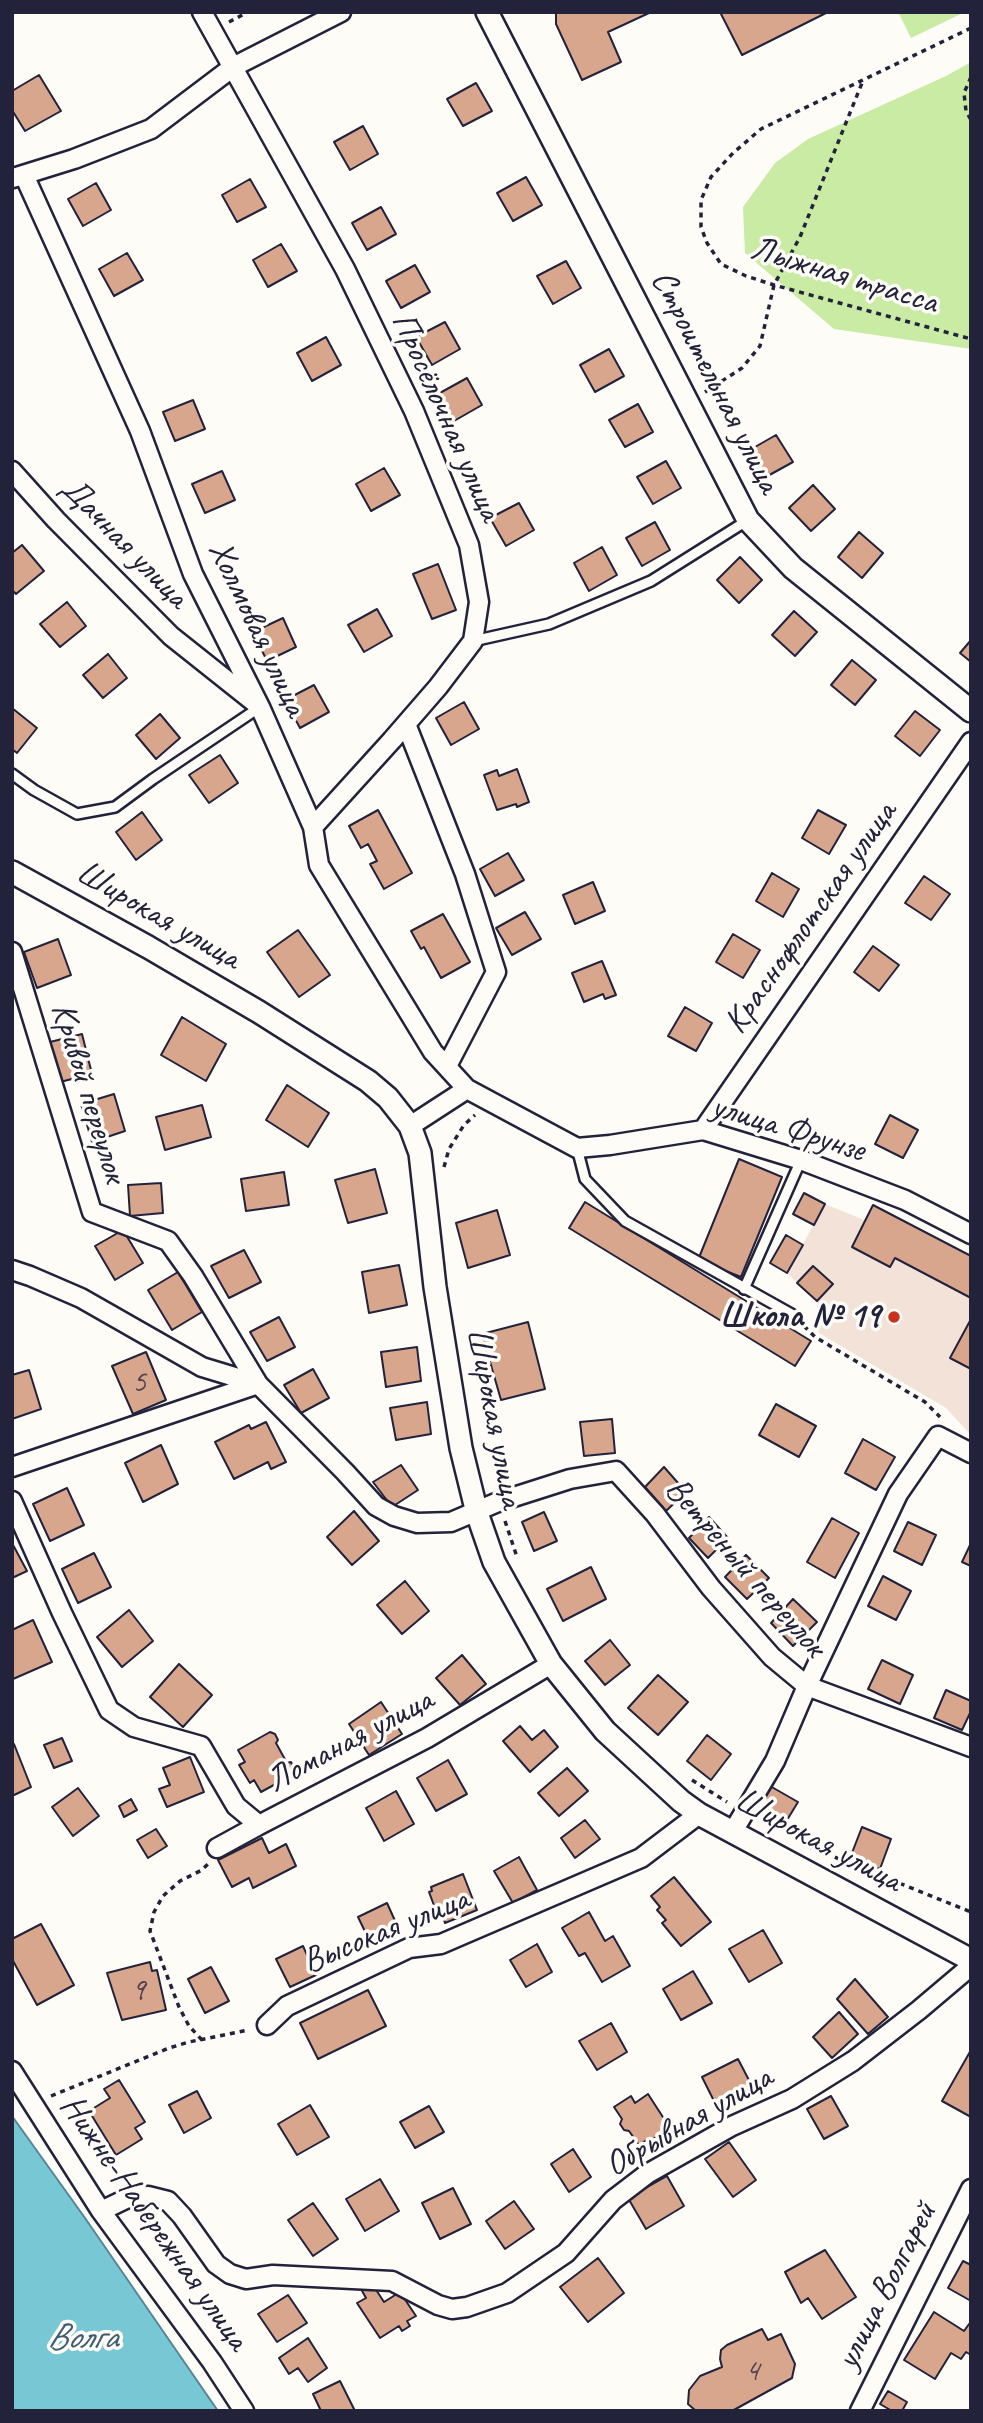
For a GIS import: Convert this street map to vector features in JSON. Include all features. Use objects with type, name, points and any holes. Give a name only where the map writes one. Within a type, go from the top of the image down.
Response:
[{"type":"street","name":"Просёлочная улица","points":[[202,12],[345,269],[414,411],[469,545],[480,602],[473,640],[406,724],[313,827]]},
{"type":"street","points":[[18,176],[74,159],[150,129],[233,68],[341,12]]},
{"type":"street","name":"Строительная улица","points":[[488,12],[748,520],[793,568],[971,711]]},
{"type":"street","name":"Холмовая улица","points":[[18,176],[140,430],[192,574],[260,707],[313,827],[319,865],[433,1052],[467,1089]]},
{"type":"street","name":"Дачная улица","points":[[12,471],[56,520],[171,636],[260,707]]},
{"type":"street","points":[[406,724],[465,874],[496,972],[447,1066]]},
{"type":"street","name":"Краснофлотская улица","points":[[703,1130],[971,743]]},
{"type":"street","name":"Широкая улица","points":[[12,872],[148,947],[368,1081],[388,1098],[410,1126],[420,1153],[435,1287],[460,1448],[477,1513],[494,1562],[551,1664],[605,1731],[681,1801],[699,1814],[971,1960]]},
{"type":"street","name":"Кривой переулок","points":[[12,952],[92,1212],[168,1241],[193,1276],[258,1384],[376,1506],[394,1516],[417,1522],[451,1522],[477,1513]]},
{"type":"street","points":[[410,1126],[467,1089],[576,1148]]},
{"type":"street","name":"улица Фрунзе","points":[[576,1148],[703,1130],[801,1160],[905,1200],[971,1234]]},
{"type":"street","name":"Кривой переулок","points":[[12,1270],[81,1298],[202,1367],[258,1384]]},
{"type":"street","points":[[12,1467],[258,1384]]},
{"type":"street","points":[[732,1833],[775,1760],[898,1494],[938,1436],[971,1453]]},
{"type":"street","name":"Ветреный переулок","points":[[477,1513],[498,1502],[570,1479],[616,1471],[655,1514],[711,1588],[772,1657],[807,1686],[971,1747]]},
{"type":"street","name":"Ломаная улица","points":[[12,1501],[109,1710],[134,1727],[201,1745],[236,1806],[259,1825],[427,1738],[551,1664]]},
{"type":"street","name":"Высокая улица","points":[[267,2025],[287,2006],[410,1948],[441,1944],[641,1858],[699,1814]]},
{"type":"street","points":[[217,1848],[259,1825]]},
{"type":"street","name":"Обрывная улица","points":[[101,2211],[130,2197],[148,2196],[168,2202],[182,2216],[216,2264],[230,2274],[246,2279],[285,2275],[392,2281],[438,2305],[452,2309],[467,2307],[507,2293],[566,2253],[613,2200],[647,2174],[733,2126],[792,2099],[853,2061],[971,1966]]},
{"type":"street","name":"Нижне-Набережная улица","points":[[12,2071],[101,2211],[212,2362],[244,2411]]},
{"type":"street","name":"улица Волгарей","points":[[860,2411],[971,2189]]},
{"type":"lane","points":[[473,640],[549,624],[651,581],[748,520]]},
{"type":"lane","points":[[12,774],[77,814],[115,807],[260,707]]},
{"type":"lane","points":[[576,1148],[585,1179],[625,1222],[795,1316]]},
{"type":"lane","points":[[744,1289],[801,1160]]},
{"type":"path","name":"Лыжная трасса","points":[[971,28],[761,129],[733,153],[712,177],[701,200],[701,228],[721,264],[774,285],[971,339]]},
{"type":"path","points":[[971,77],[964,93],[966,111],[971,120]]},
{"type":"path","points":[[701,394],[742,368],[760,346],[774,285],[800,237],[862,81]]},
{"type":"path","points":[[443,1175],[449,1149],[464,1125],[489,1102]]},
{"type":"path","points":[[795,1316],[815,1337],[925,1402],[941,1417],[938,1436]]},
{"type":"path","points":[[498,1502],[521,1566]]},
{"type":"path","points":[[683,1773],[745,1814]]},
{"type":"path","points":[[805,1844],[971,1912]]},
{"type":"path","points":[[202,2040],[189,2026],[179,2007],[150,1931],[154,1912],[163,1896],[180,1881],[210,1863],[217,1848]]},
{"type":"path","points":[[34,2105],[64,2089],[169,2048],[267,2025]]},
{"type":"shaded area","name":"Школа № 19","points":[[825,1204],[864,1220],[873,1205],[971,1256],[971,1435],[946,1408],[819,1333],[817,1301],[787,1273]]},
{"type":"green space","points":[[898,12],[965,12],[911,38]]},
{"type":"green space","points":[[971,62],[971,349],[834,329],[745,253],[743,207],[775,163],[808,139]]},
{"type":"water","name":"Волга","points":[[12,2116],[85,2218],[218,2411],[12,2411]]},
{"type":"building","points":[[556,12],[649,13],[608,32],[621,62],[582,80],[556,24]]},
{"type":"building","points":[[720,12],[828,12],[742,55]]},
{"type":"building","points":[[39,75],[61,111],[25,131],[12,110],[12,91]]},
{"type":"building","points":[[476,83],[492,111],[463,126],[447,99]]},
{"type":"building","points":[[363,126],[378,154],[350,170],[334,142]]},
{"type":"building","points":[[526,177],[542,205],[513,221],[497,193]]},
{"type":"building","points":[[250,179],[266,207],[237,222],[222,195]]},
{"type":"building","points":[[96,183],[111,210],[83,226],[68,199]]},
{"type":"building","points":[[381,207],[396,234],[367,250],[352,223]]},
{"type":"building","points":[[281,244],[297,271],[268,287],[253,260]]},
{"type":"building","points":[[127,253],[143,280],[114,296],[99,269]]},
{"type":"building","points":[[566,261],[581,288],[553,304],[537,276]]},
{"type":"building","points":[[415,265],[430,292],[401,308],[386,281]]},
{"type":"building","points":[[445,322],[460,349],[432,365],[416,337]]},
{"type":"building","points":[[326,337],[341,365],[312,381],[297,353]]},
{"type":"building","points":[[609,349],[624,376],[595,392],[580,365]]},
{"type":"building","points":[[467,378],[482,405],[454,421],[438,394]]},
{"type":"building","points":[[193,400],[205,429],[175,441],[163,412]]},
{"type":"building","points":[[638,404],[653,432],[625,447],[609,420]]},
{"type":"building","points":[[776,435],[793,462],[764,478],[748,451]]},
{"type":"building","points":[[666,461],[681,488],[653,504],[637,477]]},
{"type":"building","points":[[384,468],[400,495],[371,511],[356,484]]},
{"type":"building","points":[[222,471],[235,500],[205,513],[192,484]]},
{"type":"building","points":[[813,485],[835,509],[811,531],[789,508]]},
{"type":"building","points":[[519,503],[534,530],[506,546],[490,518]]},
{"type":"building","points":[[655,522],[670,550],[642,566],[626,538]]},
{"type":"building","points":[[859,532],[883,553],[862,578],[838,557]]},
{"type":"building","points":[[22,545],[44,571],[16,594],[12,590],[12,553]]},
{"type":"building","points":[[602,547],[617,575],[589,591],[574,563]]},
{"type":"building","points":[[740,557],[762,580],[739,603],[717,580]]},
{"type":"building","points":[[438,564],[456,610],[432,619],[413,574]]},
{"type":"building","points":[[67,602],[86,626],[60,647],[40,624]]},
{"type":"building","points":[[377,609],[392,636],[364,652],[348,625]]},
{"type":"building","points":[[794,611],[817,632],[795,656],[772,635]]},
{"type":"building","points":[[283,618],[296,647],[267,661],[253,632]]},
{"type":"building","points":[[971,640],[971,662],[960,653]]},
{"type":"building","points":[[108,654],[127,678],[103,698],[83,675]]},
{"type":"building","points":[[852,660],[876,680],[855,705],[831,685]]},
{"type":"building","points":[[314,685],[329,712],[300,728],[285,700]]},
{"type":"building","points":[[464,702],[479,729],[451,745],[436,718]]},
{"type":"building","points":[[12,708],[37,728],[17,753],[12,749]]},
{"type":"building","points":[[915,711],[940,730],[920,756],[895,736]]},
{"type":"building","points":[[160,714],[180,738],[156,759],[136,735]]},
{"type":"building","points":[[220,755],[238,783],[209,803],[189,775]]},
{"type":"building","points":[[517,769],[529,802],[497,810],[484,775],[497,770],[499,776]]},
{"type":"building","points":[[378,810],[412,873],[384,889],[370,864],[377,861],[368,844],[361,848],[349,826]]},
{"type":"building","points":[[818,810],[846,825],[829,854],[802,838]]},
{"type":"building","points":[[142,812],[162,840],[136,860],[116,832]]},
{"type":"building","points":[[508,853],[524,880],[495,896],[480,869]]},
{"type":"building","points":[[772,873],[799,889],[783,917],[756,901]]},
{"type":"building","points":[[924,876],[950,894],[931,920],[905,903]]},
{"type":"building","points":[[593,882],[605,911],[575,924],[563,895]]},
{"type":"building","points":[[525,912],[541,939],[512,955],[496,928]]},
{"type":"building","points":[[443,914],[470,962],[441,978],[424,947],[421,949],[411,931]]},
{"type":"building","points":[[298,930],[330,975],[299,997],[267,952]]},
{"type":"building","points":[[733,934],[760,950],[743,978],[716,962]]},
{"type":"building","points":[[58,939],[71,975],[37,988],[24,952]]},
{"type":"building","points":[[873,946],[899,965],[879,991],[854,972]]},
{"type":"building","points":[[602,961],[616,995],[605,999],[603,994],[584,1002],[572,973]]},
{"type":"building","points":[[685,1007],[712,1023],[696,1051],[668,1036]]},
{"type":"building","points":[[182,1017],[226,1044],[206,1081],[161,1055]]},
{"type":"building","points":[[82,1034],[92,1074],[60,1082],[50,1042]]},
{"type":"building","points":[[287,1085],[329,1113],[308,1147],[266,1120]]},
{"type":"building","points":[[114,1094],[125,1131],[92,1142],[81,1104]]},
{"type":"building","points":[[202,1105],[211,1137],[165,1150],[156,1117]]},
{"type":"building","points":[[890,1115],[918,1130],[903,1158],[875,1144]]},
{"type":"building","points":[[739,1159],[782,1177],[741,1277],[698,1260]]},
{"type":"building","points":[[375,1169],[387,1213],[348,1223],[335,1180]]},
{"type":"building","points":[[284,1172],[289,1205],[246,1211],[241,1179]]},
{"type":"building","points":[[161,1183],[163,1213],[130,1216],[128,1185]]},
{"type":"building","points":[[804,1193],[825,1204],[814,1225],[793,1214]]},
{"type":"building","points":[[585,1202],[811,1341],[795,1366],[569,1228]]},
{"type":"building","points":[[873,1205],[971,1256],[971,1298],[895,1258],[890,1267],[852,1247]]},
{"type":"building","points":[[497,1210],[510,1255],[468,1268],[456,1223]]},
{"type":"building","points":[[123,1230],[143,1263],[115,1280],[95,1246]]},
{"type":"building","points":[[786,1235],[803,1245],[787,1273],[770,1263]]},
{"type":"building","points":[[244,1250],[261,1282],[229,1298],[211,1266]]},
{"type":"building","points":[[399,1265],[407,1305],[369,1313],[362,1272]]},
{"type":"building","points":[[813,1266],[833,1284],[817,1301],[797,1283]]},
{"type":"building","points":[[178,1272],[202,1312],[172,1330],[148,1290]]},
{"type":"building","points":[[279,1317],[295,1347],[267,1361],[250,1332]]},
{"type":"building","points":[[971,1319],[971,1369],[950,1358]]},
{"type":"building","points":[[528,1322],[545,1389],[501,1400],[482,1334]]},
{"type":"building","points":[[417,1347],[421,1381],[386,1387],[381,1352]]},
{"type":"building","points":[[146,1352],[166,1400],[133,1414],[112,1366]]},
{"type":"building","points":[[313,1369],[329,1398],[301,1413],[284,1385]]},
{"type":"building","points":[[29,1370],[41,1409],[12,1419],[12,1375]]},
{"type":"building","points":[[427,1402],[431,1434],[396,1440],[390,1408]]},
{"type":"building","points":[[776,1404],[816,1426],[799,1457],[759,1435]]},
{"type":"building","points":[[612,1419],[615,1453],[584,1456],[580,1422]]},
{"type":"building","points":[[266,1422],[286,1462],[271,1469],[268,1462],[234,1479],[215,1442],[249,1425],[251,1429]]},
{"type":"building","points":[[863,1439],[895,1457],[876,1490],[845,1473]]},
{"type":"building","points":[[161,1445],[178,1484],[143,1502],[125,1463]]},
{"type":"building","points":[[401,1465],[418,1490],[392,1507],[373,1482]]},
{"type":"building","points":[[664,1467],[686,1492],[666,1511],[645,1487]]},
{"type":"building","points":[[67,1488],[84,1525],[50,1541],[33,1504]]},
{"type":"building","points":[[354,1511],[379,1541],[352,1565],[327,1537]]},
{"type":"building","points":[[544,1512],[557,1541],[534,1551],[522,1522]]},
{"type":"building","points":[[709,1517],[728,1538],[708,1558],[689,1538]]},
{"type":"building","points":[[832,1518],[859,1533],[835,1578],[807,1562]]},
{"type":"building","points":[[908,1522],[936,1535],[922,1565],[894,1551]]},
{"type":"building","points":[[12,1543],[27,1571],[12,1578]]},
{"type":"building","points":[[971,1543],[971,1566],[962,1562]]},
{"type":"building","points":[[94,1553],[111,1587],[78,1603],[62,1569]]},
{"type":"building","points":[[746,1555],[769,1578],[747,1599],[725,1577]]},
{"type":"building","points":[[591,1567],[606,1599],[563,1621],[547,1589]]},
{"type":"building","points":[[883,1576],[911,1591],[896,1620],[868,1606]]},
{"type":"building","points":[[405,1581],[429,1611],[402,1634],[377,1605]]},
{"type":"building","points":[[793,1599],[817,1622],[793,1646],[771,1623]]},
{"type":"building","points":[[129,1610],[153,1641],[122,1667],[97,1637]]},
{"type":"building","points":[[33,1620],[52,1662],[13,1679],[12,1630]]},
{"type":"building","points":[[610,1640],[630,1665],[605,1685],[585,1661]]},
{"type":"building","points":[[462,1655],[486,1684],[460,1705],[436,1678]]},
{"type":"building","points":[[882,1660],[913,1675],[900,1704],[868,1689]]},
{"type":"building","points":[[179,1664],[212,1695],[183,1727],[150,1697]]},
{"type":"building","points":[[658,1675],[688,1702],[658,1735],[628,1708]]},
{"type":"building","points":[[946,1690],[971,1701],[971,1711],[962,1730],[934,1718]]},
{"type":"building","points":[[381,1702],[402,1734],[369,1755],[349,1724]]},
{"type":"building","points":[[520,1726],[532,1740],[544,1730],[558,1747],[530,1772],[503,1741]]},
{"type":"building","points":[[270,1732],[275,1734],[278,1740],[276,1743],[287,1763],[291,1762],[294,1774],[261,1792],[254,1780],[250,1783],[239,1765],[245,1762],[238,1750]]},
{"type":"building","points":[[707,1735],[731,1754],[711,1780],[687,1761]]},
{"type":"building","points":[[62,1738],[72,1761],[54,1768],[44,1745]]},
{"type":"building","points":[[14,1744],[31,1787],[12,1796],[12,1745]]},
{"type":"building","points":[[190,1757],[204,1792],[167,1807],[159,1789],[170,1785],[163,1768]]},
{"type":"building","points":[[448,1760],[467,1794],[436,1811],[417,1778]]},
{"type":"building","points":[[567,1768],[588,1791],[559,1816],[538,1793]]},
{"type":"building","points":[[770,1786],[798,1802],[781,1830],[754,1814]]},
{"type":"building","points":[[78,1788],[99,1816],[73,1836],[52,1807]]},
{"type":"building","points":[[396,1791],[414,1824],[384,1841],[366,1808]]},
{"type":"building","points":[[131,1799],[137,1810],[124,1817],[119,1806]]},
{"type":"building","points":[[585,1820],[600,1839],[575,1858],[561,1838]]},
{"type":"building","points":[[862,1827],[891,1839],[880,1869],[850,1858]]},
{"type":"building","points":[[156,1829],[167,1846],[148,1858],[137,1840]]},
{"type":"building","points":[[262,1838],[269,1853],[286,1844],[296,1866],[253,1888],[249,1878],[232,1887],[218,1860]]},
{"type":"building","points":[[519,1857],[537,1890],[513,1903],[494,1871]]},
{"type":"building","points":[[463,1874],[477,1910],[445,1923],[443,1917],[439,1919],[429,1892],[432,1891],[431,1887]]},
{"type":"building","points":[[674,1877],[711,1922],[681,1946],[662,1923],[666,1920],[657,1910],[660,1907],[651,1896]]},
{"type":"building","points":[[387,1903],[401,1934],[372,1946],[358,1917]]},
{"type":"building","points":[[589,1912],[605,1941],[613,1936],[630,1966],[602,1982],[585,1953],[579,1956],[562,1928]]},
{"type":"building","points":[[41,1924],[74,1985],[37,2005],[12,1959],[12,1939]]},
{"type":"building","points":[[763,1930],[782,1963],[749,1982],[729,1949]]},
{"type":"building","points":[[537,1944],[552,1972],[526,1987],[510,1960]]},
{"type":"building","points":[[303,1946],[316,1975],[290,1987],[276,1959]]},
{"type":"building","points":[[150,1962],[152,1971],[157,1970],[166,2010],[122,2020],[107,1973]]},
{"type":"building","points":[[211,1967],[229,2001],[205,2013],[188,1979]]},
{"type":"building","points":[[693,1971],[712,2003],[681,2020],[663,1989]]},
{"type":"building","points":[[855,1979],[888,2017],[868,2034],[837,1999]]},
{"type":"building","points":[[368,1990],[386,2026],[318,2059],[300,2023]]},
{"type":"building","points":[[839,2012],[858,2034],[832,2058],[813,2037]]},
{"type":"building","points":[[611,2023],[627,2052],[597,2070],[579,2041]]},
{"type":"building","points":[[971,2050],[971,2117],[942,2101]]},
{"type":"building","points":[[738,2059],[752,2086],[716,2105],[702,2077]]},
{"type":"building","points":[[119,2080],[145,2122],[135,2128],[142,2139],[116,2155],[89,2111],[110,2098],[104,2089]]},
{"type":"building","points":[[197,2091],[211,2118],[184,2133],[169,2105]]},
{"type":"building","points":[[648,2094],[670,2128],[639,2145],[620,2124],[622,2119],[614,2107],[631,2096],[635,2103]]},
{"type":"building","points":[[831,2096],[848,2126],[824,2139],[807,2109]]},
{"type":"building","points":[[310,2105],[329,2137],[297,2155],[278,2124]]},
{"type":"building","points":[[429,2106],[444,2132],[415,2148],[400,2122]]},
{"type":"building","points":[[729,2142],[756,2180],[733,2197],[705,2159]]},
{"type":"building","points":[[573,2149],[591,2177],[569,2192],[551,2164]]},
{"type":"building","points":[[667,2176],[684,2206],[646,2229],[628,2198]]},
{"type":"building","points":[[380,2179],[399,2211],[365,2231],[346,2199]]},
{"type":"building","points":[[453,2188],[471,2224],[440,2239],[422,2203]]},
{"type":"building","points":[[514,2201],[534,2229],[505,2249],[486,2221]]},
{"type":"building","points":[[313,2203],[338,2239],[313,2256],[288,2220]]},
{"type":"building","points":[[825,2250],[856,2297],[822,2319],[808,2298],[801,2303],[785,2272]]},
{"type":"building","points":[[598,2258],[624,2293],[588,2322],[560,2287]]},
{"type":"building","points":[[963,2261],[971,2265],[971,2301],[948,2288]]},
{"type":"building","points":[[371,2282],[384,2302],[400,2292],[416,2316],[407,2321],[410,2326],[402,2331],[399,2326],[380,2338],[357,2303],[366,2298],[361,2289]]},
{"type":"building","points":[[288,2295],[307,2323],[277,2342],[258,2314]]},
{"type":"building","points":[[934,2312],[964,2331],[971,2325],[971,2355],[966,2352],[961,2359],[951,2353],[935,2379],[904,2360]]},
{"type":"building","points":[[762,2329],[768,2340],[781,2334],[795,2364],[792,2378],[732,2411],[696,2411],[688,2404],[689,2390],[700,2376],[722,2367],[721,2350]]},
{"type":"building","points":[[308,2338],[327,2368],[308,2382],[298,2368],[289,2374],[279,2358]]},
{"type":"building","points":[[340,2381],[355,2411],[321,2411],[313,2394]]},
{"type":"building","points":[[888,2391],[907,2402],[902,2411],[892,2411],[880,2404]]},
{"type":"place","name":"Школа № 19","points":[[894,1317]]}]
